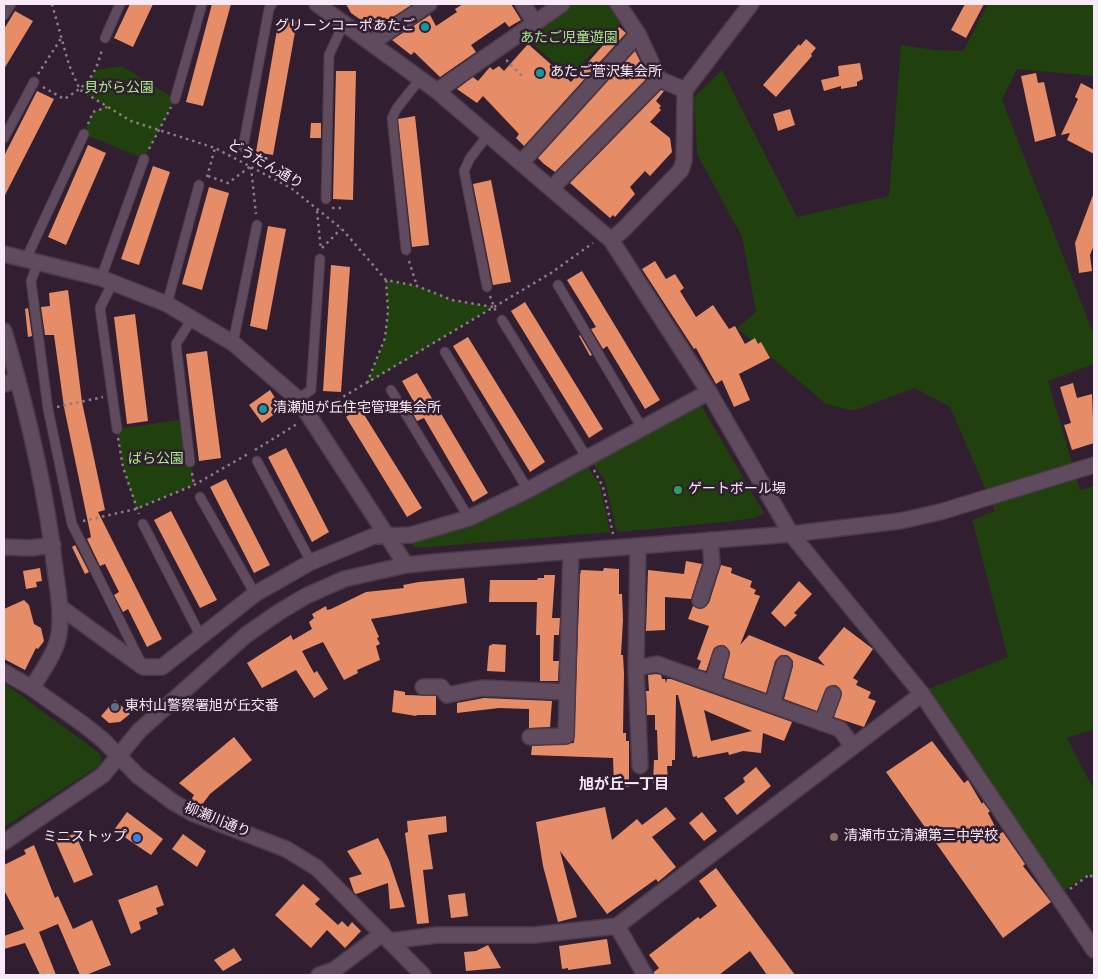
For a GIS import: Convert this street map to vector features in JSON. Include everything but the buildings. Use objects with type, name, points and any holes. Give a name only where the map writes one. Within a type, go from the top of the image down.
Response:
[{"type":"street","points":[[317,4],[437,91],[608,237],[708,392],[791,534],[922,694],[1094,950]]},
{"type":"street","points":[[371,42],[429,4]]},
{"type":"street","points":[[523,4],[535,23]]},
{"type":"street","points":[[437,91],[562,4]]},
{"type":"street","points":[[618,4],[638,34],[659,79],[685,90]]},
{"type":"street","points":[[608,237],[623,230],[682,170],[684,160],[685,90],[749,5]]},
{"type":"street","points":[[521,163],[638,34]]},
{"type":"street","points":[[552,188],[659,79]]},
{"type":"street","points":[[4,254],[107,280],[167,304],[233,343],[298,399],[406,565]]},
{"type":"street","points":[[4,331],[11,382],[28,419],[53,545],[60,607],[56,644],[32,688]]},
{"type":"street","points":[[60,607],[143,667],[162,667],[255,594],[311,562],[374,536],[411,535],[469,518],[528,490],[708,392]]},
{"type":"street","points":[[4,842],[104,776],[139,731],[246,635],[306,596],[344,579],[406,565],[791,534],[900,521],[940,512],[1094,465]]},
{"type":"street","points":[[700,600],[712,563],[710,540]]},
{"type":"street","points":[[4,547],[30,548],[53,545]]},
{"type":"street","points":[[638,546],[636,668],[640,766]]},
{"type":"street","points":[[530,736],[566,736],[571,552]]},
{"type":"street","points":[[712,684],[721,654]]},
{"type":"street","points":[[636,668],[657,664],[840,729],[852,745]]},
{"type":"street","points":[[772,705],[784,664]]},
{"type":"street","name":"柳瀬川通り","points":[[4,672],[32,688],[90,730],[145,781],[192,813],[286,849],[317,868],[423,975]]},
{"type":"street","points":[[423,687],[441,687],[447,695],[482,688],[567,692]]},
{"type":"street","points":[[822,723],[833,694]]},
{"type":"street","points":[[319,975],[336,973],[386,937],[534,935],[617,926],[739,835],[852,745],[922,694]]},
{"type":"street","points":[[617,926],[645,975]]},
{"type":"lane","points":[[4,15],[11,4]]},
{"type":"lane","points":[[105,38],[120,4]]},
{"type":"lane","points":[[176,99],[202,4]]},
{"type":"lane","points":[[243,147],[269,9],[272,4]]},
{"type":"lane","points":[[326,198],[329,55],[344,24]]},
{"type":"lane","points":[[406,250],[392,118],[397,108],[420,79]]},
{"type":"lane","points":[[4,138],[34,82]]},
{"type":"lane","points":[[84,134],[32,260],[31,281],[48,409],[72,524],[143,667]]},
{"type":"lane","points":[[487,288],[464,171],[470,158],[488,135]]},
{"type":"lane","points":[[117,429],[100,308],[144,159]]},
{"type":"lane","points":[[167,304],[199,185]]},
{"type":"lane","points":[[233,343],[257,225]]},
{"type":"lane","points":[[298,399],[311,390],[320,259]]},
{"type":"lane","points":[[558,285],[642,428]]},
{"type":"lane","points":[[190,462],[176,344],[192,319]]},
{"type":"lane","points":[[502,320],[587,458]]},
{"type":"lane","points":[[445,352],[528,490]]},
{"type":"lane","points":[[391,390],[469,518]]},
{"type":"lane","points":[[258,461],[311,562]]},
{"type":"lane","points":[[200,497],[255,594]]},
{"type":"lane","points":[[143,524],[201,637]]},
{"type":"path","points":[[52,4],[69,65],[80,90]]},
{"type":"path","points":[[62,37],[34,82],[64,99],[80,90],[97,70],[105,38]]},
{"type":"path","points":[[513,55],[506,61],[522,76]]},
{"type":"path","name":"どうだん通り","points":[[80,90],[131,120],[215,148],[291,188],[342,229],[386,280]]},
{"type":"path","points":[[144,159],[176,99]]},
{"type":"path","points":[[84,134],[93,112],[107,106]]},
{"type":"path","points":[[199,185],[208,176],[215,148]]},
{"type":"path","points":[[208,176],[228,183],[251,166]]},
{"type":"path","points":[[251,166],[257,225]]},
{"type":"path","points":[[317,210],[321,249],[320,259]]},
{"type":"path","points":[[321,249],[342,229]]},
{"type":"path","points":[[72,524],[136,508],[194,485],[367,384],[608,237]]},
{"type":"path","points":[[406,250],[417,286]]},
{"type":"path","points":[[367,384],[385,338],[388,311],[386,280],[417,286],[452,300],[494,307]]},
{"type":"path","points":[[48,409],[112,395]]},
{"type":"path","points":[[117,429],[123,467],[136,508]]},
{"type":"path","points":[[587,458],[603,487],[616,548]]},
{"type":"path","points":[[1059,898],[1090,874],[1094,882]]},
{"type":"green space","name":"あたご児童遊園","points":[[573,4],[614,4],[624,19],[570,77],[524,36]]},
{"type":"green space","points":[[988,4],[1094,4],[1094,76],[1017,69],[1002,100],[1094,335],[1094,364],[1048,381],[1080,490],[1094,486],[1094,729],[1067,738],[1094,790],[1094,881],[1089,874],[1059,894],[926,690],[1008,657],[972,520],[995,511],[950,407],[915,388],[853,411],[826,404],[737,328],[756,312],[742,237],[697,154],[694,97],[722,70],[797,217],[889,196],[901,45],[936,50],[963,51]]},
{"type":"green space","name":"貝がら公園","points":[[122,66],[175,99],[144,159],[84,134],[93,112],[106,106],[80,90],[97,70]]},
{"type":"green space","points":[[386,280],[417,286],[452,300],[493,307],[367,384],[385,338],[388,311]]},
{"type":"green space","points":[[694,406],[702,407],[764,513],[754,518],[725,522],[619,532],[616,529],[605,481],[593,464]]},
{"type":"green space","name":"ばら公園","points":[[185,419],[194,485],[136,509],[123,467],[117,429]]},
{"type":"green space","points":[[588,467],[600,485],[610,532],[417,548],[413,546],[413,542],[436,536],[481,519]]},
{"type":"green space","points":[[4,683],[99,753],[102,764],[4,827]]},
{"type":"place","name":"グリーンコーポあたご","points":[[425,27]]},
{"type":"place","name":"あたご菅沢集会所","points":[[540,73]]},
{"type":"place","name":"清瀬旭が丘住宅管理集会所","points":[[263,409]]},
{"type":"place","name":"ゲートボール場","points":[[678,490]]},
{"type":"place","name":"東村山警察署旭が丘交番","points":[[115,707]]},
{"type":"place","name":"清瀬市立清瀬第三中学校","points":[[834,837]]},
{"type":"place","name":"ミニストップ","points":[[137,838]]},
{"type":"district","name":"旭が丘一丁目","points":[[624,786]]}]
